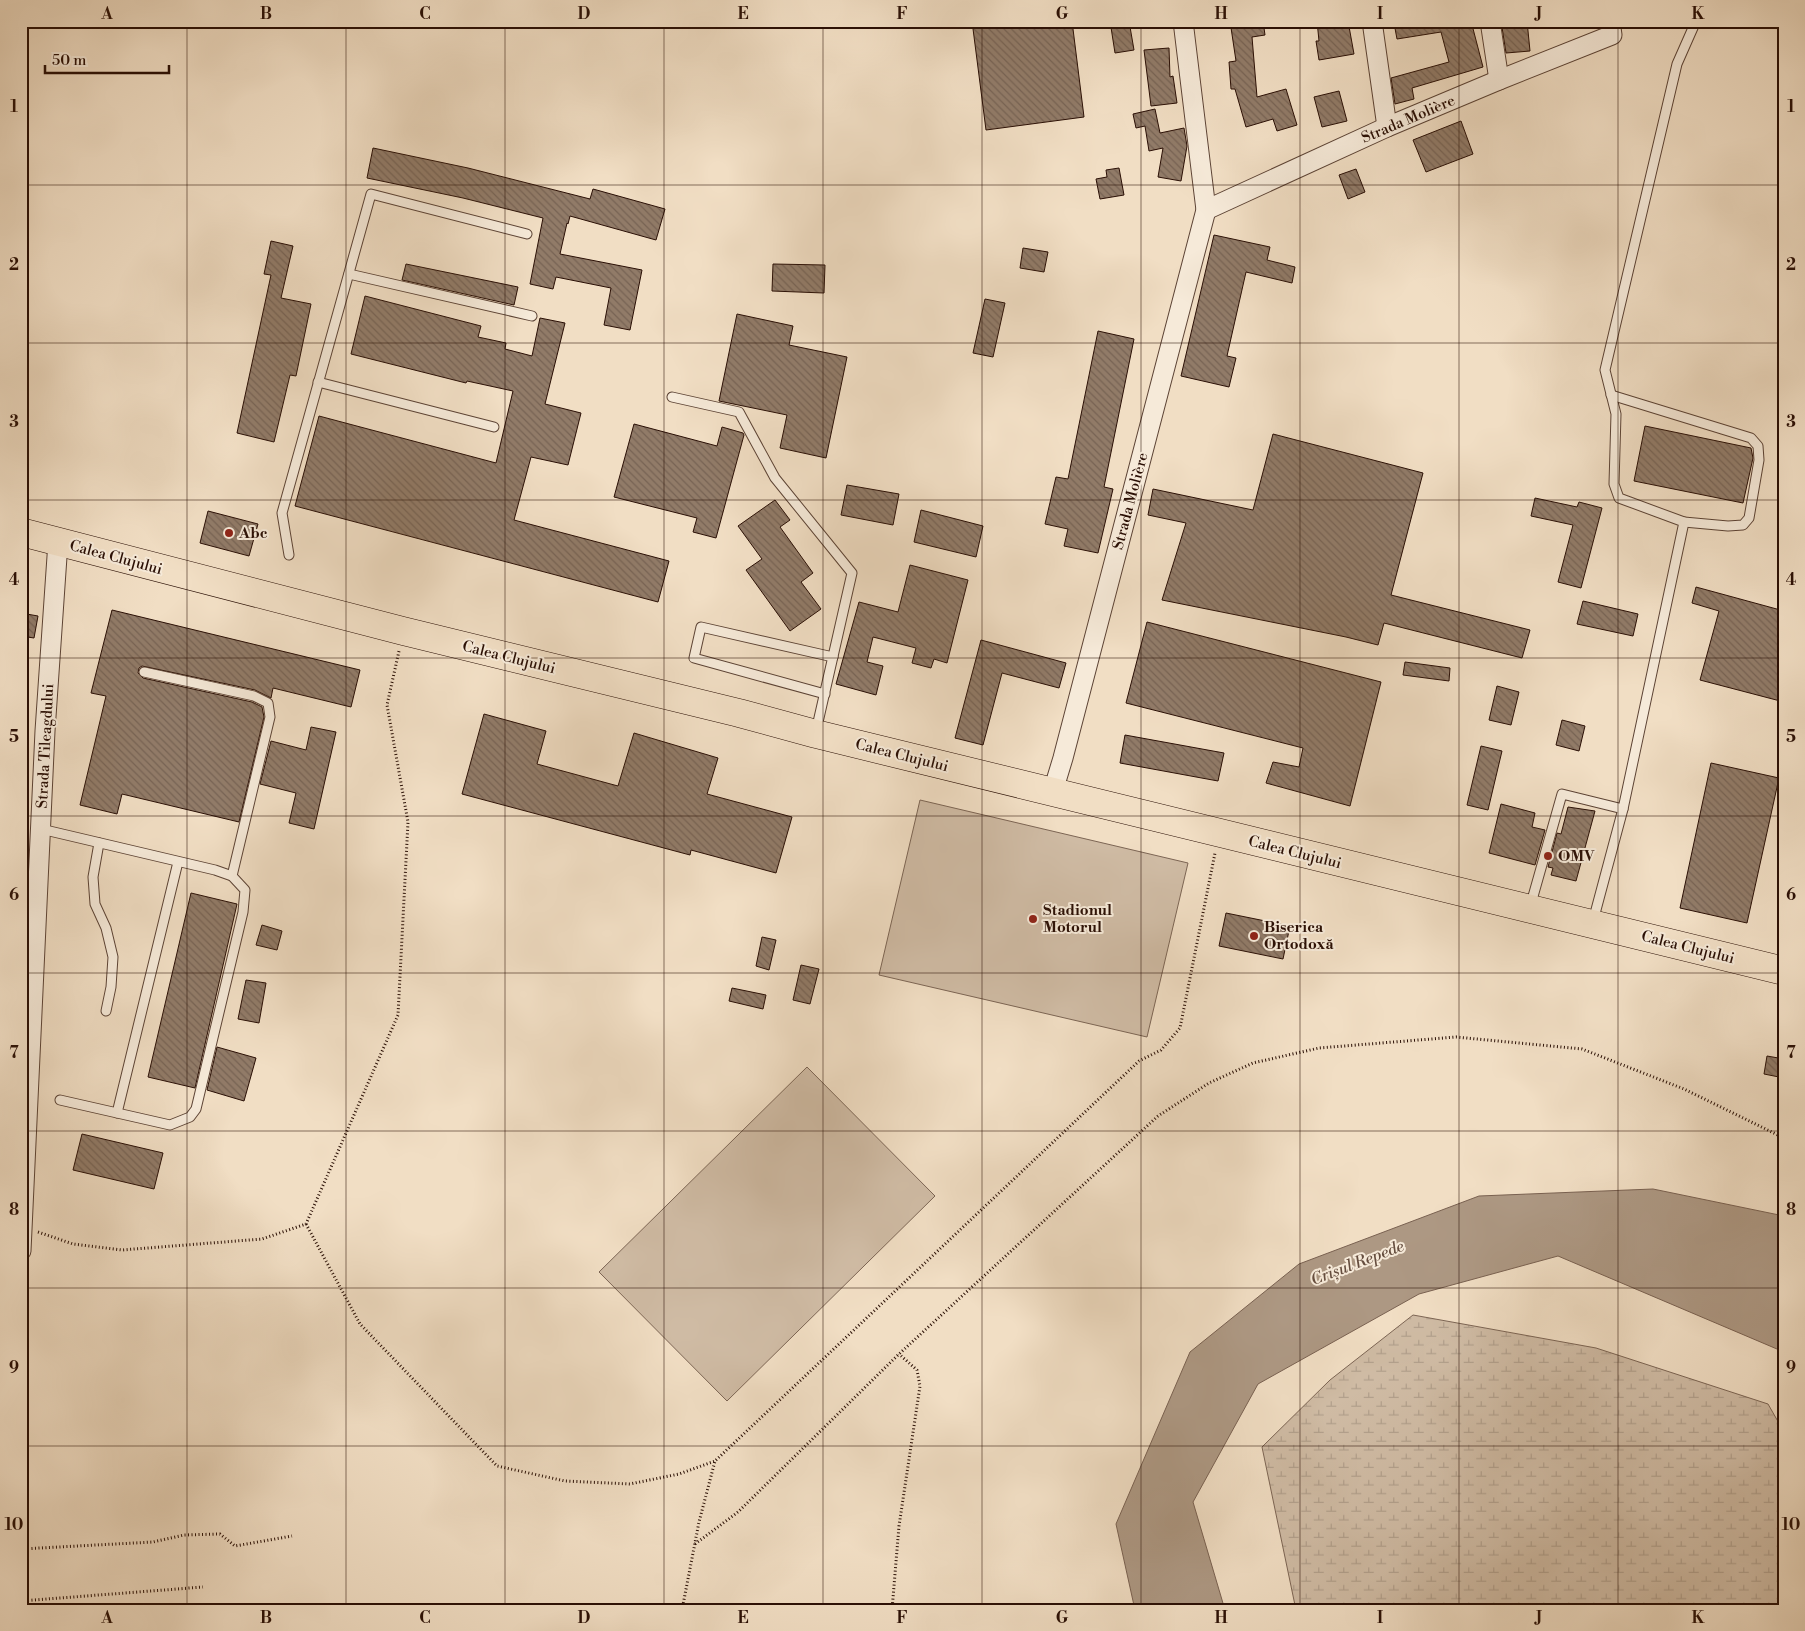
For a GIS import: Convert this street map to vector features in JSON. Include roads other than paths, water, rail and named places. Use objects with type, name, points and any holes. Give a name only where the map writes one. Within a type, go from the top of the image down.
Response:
[{"type":"main road","name":"Calea Clujului","points":[[21,532],[403,631],[730,711],[816,734],[1784,971]]},
{"type":"street","name":"Strada Molière","points":[[1052,791],[1063,758],[1206,210],[1183,21]]},
{"type":"street","points":[[1372,21],[1387,128]]},
{"type":"street","points":[[1490,21],[1500,80]]},
{"type":"street","name":"Strada Molière","points":[[1206,210],[1387,128],[1500,80],[1611,28]]},
{"type":"street","name":"Strada Tileagdului","points":[[21,1251],[45,731],[58,542]]},
{"type":"lane","points":[[1611,395],[1752,438],[1758,446],[1759,460],[1748,518],[1743,525],[1728,526],[1684,522],[1619,498],[1614,484],[1616,414],[1611,395],[1605,370],[1677,64],[1696,21]]},
{"type":"lane","points":[[289,554],[282,513],[371,194],[527,234]]},
{"type":"lane","points":[[349,274],[532,316]]},
{"type":"lane","points":[[318,382],[494,427]]},
{"type":"lane","points":[[672,397],[739,412],[775,478],[852,573],[816,734]]},
{"type":"lane","points":[[1593,924],[1623,809],[1684,522]]},
{"type":"lane","points":[[825,694],[694,658],[697,643],[701,627],[833,656]]},
{"type":"lane","points":[[144,672],[254,696],[268,703],[270,717],[232,876]]},
{"type":"lane","points":[[1530,909],[1562,794],[1623,809]]},
{"type":"lane","points":[[41,829],[232,876],[245,890],[243,912],[196,1109],[190,1117],[170,1125],[60,1100]]},
{"type":"lane","points":[[99,843],[93,877],[95,904],[106,928],[113,957],[111,988],[106,1010]]},
{"type":"lane","points":[[117,1113],[178,862]]},
{"type":"water","name":"Crișul Repede","points":[[1653,1189],[1784,1216],[1784,1352],[1558,1256],[1419,1294],[1258,1384],[1193,1502],[1225,1610],[1135,1610],[1116,1524],[1190,1352],[1299,1264],[1479,1196]]},
{"type":"place","name":"Abc","points":[[229,533]]},
{"type":"place","name":"OMV","points":[[1548,856]]},
{"type":"place","name":"Stadionul Motorul","points":[[1033,919]]},
{"type":"place","name":"Biserica Ortodoxă","points":[[1254,936]]}]
